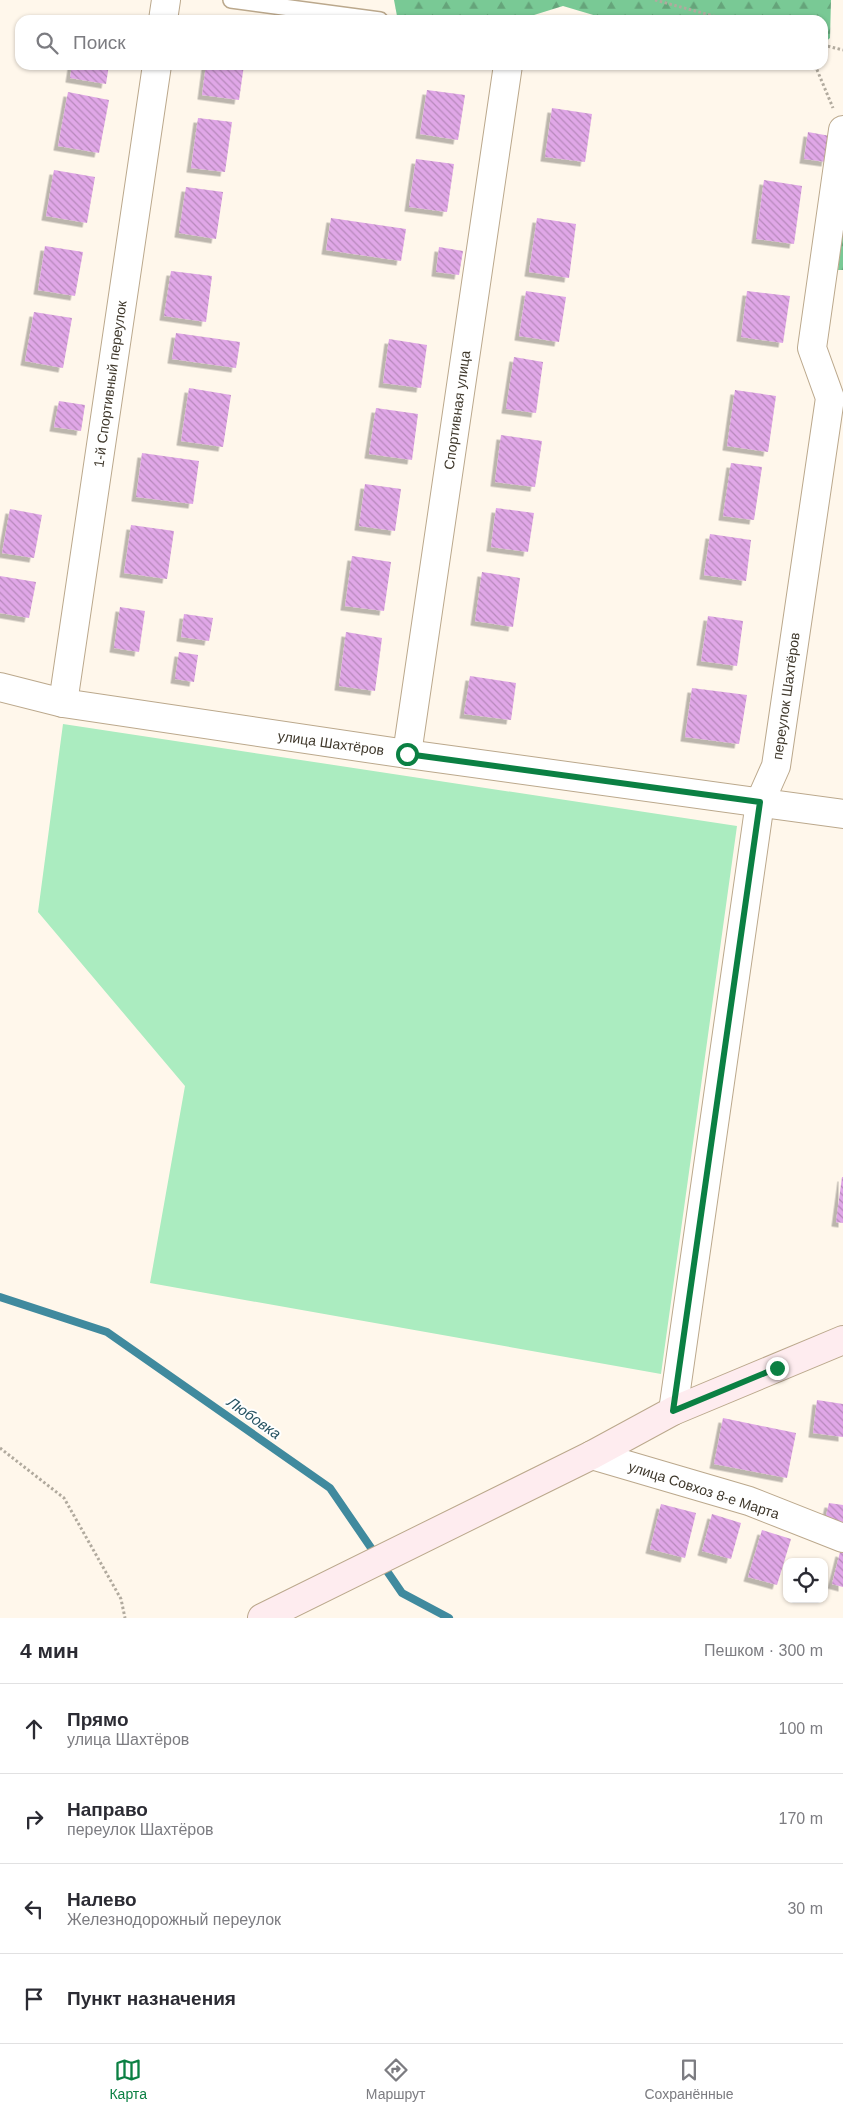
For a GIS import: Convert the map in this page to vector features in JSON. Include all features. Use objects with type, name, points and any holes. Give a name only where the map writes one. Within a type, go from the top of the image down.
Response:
[{"type":"street","points":[[164,15],[166,0]]},
{"type":"street","name":"1-й Спортивный переулок","points":[[64,703],[156,70]]},
{"type":"street","name":"Спортивная улица","points":[[407,754],[507,70]]},
{"type":"street","name":"переулок Шахтёров","points":[[673,1411],[760,802],[776,766],[830,398],[812,348],[839,123]]},
{"type":"street","name":"улица Шахтёров","points":[[0,686],[64,703],[407,754],[843,814]]},
{"type":"street","points":[[262,1618],[592,1455],[673,1411],[843,1340]]},
{"type":"street","name":"улица Совхоз 8-е Марта","points":[[592,1455],[749,1501],[843,1538]]},
{"type":"lane","points":[[231,0],[343,15]]},
{"type":"path","points":[[655,0],[710,15]]},
{"type":"path","points":[[828,46],[843,50]]},
{"type":"path","points":[[817,70],[839,123]]},
{"type":"path","points":[[0,1448],[64,1498],[121,1599],[125,1618]]},
{"type":"green space","points":[[394,0],[831,0],[830,38],[828,40],[828,15],[593,15],[563,6],[534,15],[397,15]]},
{"type":"green space","points":[[843,226],[843,270],[838,270]]},
{"type":"green space","points":[[63,724],[737,826],[661,1374],[150,1283],[185,1086],[38,912]]},
{"type":"building","points":[[71,70],[108,70],[106,84],[70,78]]},
{"type":"building","points":[[205,70],[243,70],[239,100],[202,95]]},
{"type":"building","points":[[427,90],[465,95],[458,140],[420,134]]},
{"type":"building","points":[[68,92],[109,100],[99,153],[58,146]]},
{"type":"building","points":[[552,108],[592,114],[585,162],[545,157]]},
{"type":"building","points":[[198,118],[232,122],[225,172],[191,168]]},
{"type":"building","points":[[808,132],[830,136],[826,162],[804,159]]},
{"type":"building","points":[[416,159],[454,164],[447,212],[409,207]]},
{"type":"building","points":[[54,170],[95,177],[87,223],[46,216]]},
{"type":"building","points":[[764,180],[802,186],[794,244],[756,239]]},
{"type":"building","points":[[186,187],[223,192],[216,239],[179,233]]},
{"type":"building","points":[[331,218],[406,229],[401,261],[326,250]]},
{"type":"building","points":[[537,218],[576,224],[569,278],[529,272]]},
{"type":"building","points":[[45,246],[83,252],[75,296],[38,290]]},
{"type":"building","points":[[439,247],[463,251],[459,275],[436,272]]},
{"type":"building","points":[[171,271],[212,276],[206,322],[164,316]]},
{"type":"building","points":[[526,291],[566,297],[559,342],[519,336]]},
{"type":"building","points":[[747,291],[790,296],[783,343],[741,337]]},
{"type":"building","points":[[34,312],[72,318],[63,368],[25,361]]},
{"type":"building","points":[[176,333],[240,342],[236,368],[172,359]]},
{"type":"building","points":[[389,339],[427,345],[421,388],[383,383]]},
{"type":"building","points":[[514,357],[543,362],[536,413],[506,409]]},
{"type":"building","points":[[189,388],[231,395],[223,447],[181,441]]},
{"type":"building","points":[[735,390],[776,396],[768,452],[727,446]]},
{"type":"building","points":[[59,401],[85,405],[81,431],[54,427]]},
{"type":"building","points":[[376,408],[418,414],[412,460],[369,454]]},
{"type":"building","points":[[501,435],[542,441],[535,487],[495,482]]},
{"type":"building","points":[[142,453],[199,461],[193,504],[136,497]]},
{"type":"building","points":[[731,463],[762,467],[754,520],[723,516]]},
{"type":"building","points":[[365,484],[401,489],[395,531],[359,526]]},
{"type":"building","points":[[496,508],[534,513],[528,552],[491,547]]},
{"type":"building","points":[[10,509],[42,515],[34,558],[2,553]]},
{"type":"building","points":[[131,525],[174,531],[167,579],[124,573]]},
{"type":"building","points":[[710,534],[751,540],[746,581],[704,575]]},
{"type":"building","points":[[352,556],[391,562],[384,611],[345,606]]},
{"type":"building","points":[[482,572],[520,578],[513,627],[475,621]]},
{"type":"building","points":[[0,576],[36,582],[29,618],[0,613]]},
{"type":"building","points":[[120,607],[145,611],[139,652],[114,648]]},
{"type":"building","points":[[184,614],[213,618],[209,641],[181,637]]},
{"type":"building","points":[[708,616],[743,621],[737,666],[701,661]]},
{"type":"building","points":[[346,632],[382,638],[375,691],[339,686]]},
{"type":"building","points":[[179,652],[198,655],[194,682],[175,679]]},
{"type":"building","points":[[470,676],[516,683],[511,720],[464,714]]},
{"type":"building","points":[[692,688],[747,695],[739,744],[685,737]]},
{"type":"building","points":[[843,1177],[843,1223],[836,1222]]},
{"type":"building","points":[[817,1400],[843,1404],[843,1437],[813,1433]]},
{"type":"building","points":[[723,1418],[796,1433],[787,1478],[714,1464]]},
{"type":"building","points":[[829,1503],[843,1505],[843,1523],[825,1520]]},
{"type":"building","points":[[661,1504],[696,1513],[685,1558],[650,1549]]},
{"type":"building","points":[[712,1514],[741,1523],[731,1559],[702,1551]]},
{"type":"building","points":[[762,1530],[791,1539],[785,1558],[783,1558],[783,1565],[777,1585],[748,1577]]},
{"type":"building","points":[[840,1552],[843,1553],[843,1587],[832,1584]]},
{"type":"waterway","name":"Любовка","points":[[0,1297],[107,1332],[330,1488],[402,1593],[449,1618]]},
{"type":"route","points":[[407,754],[760,802],[673,1411],[777,1368]]}]
